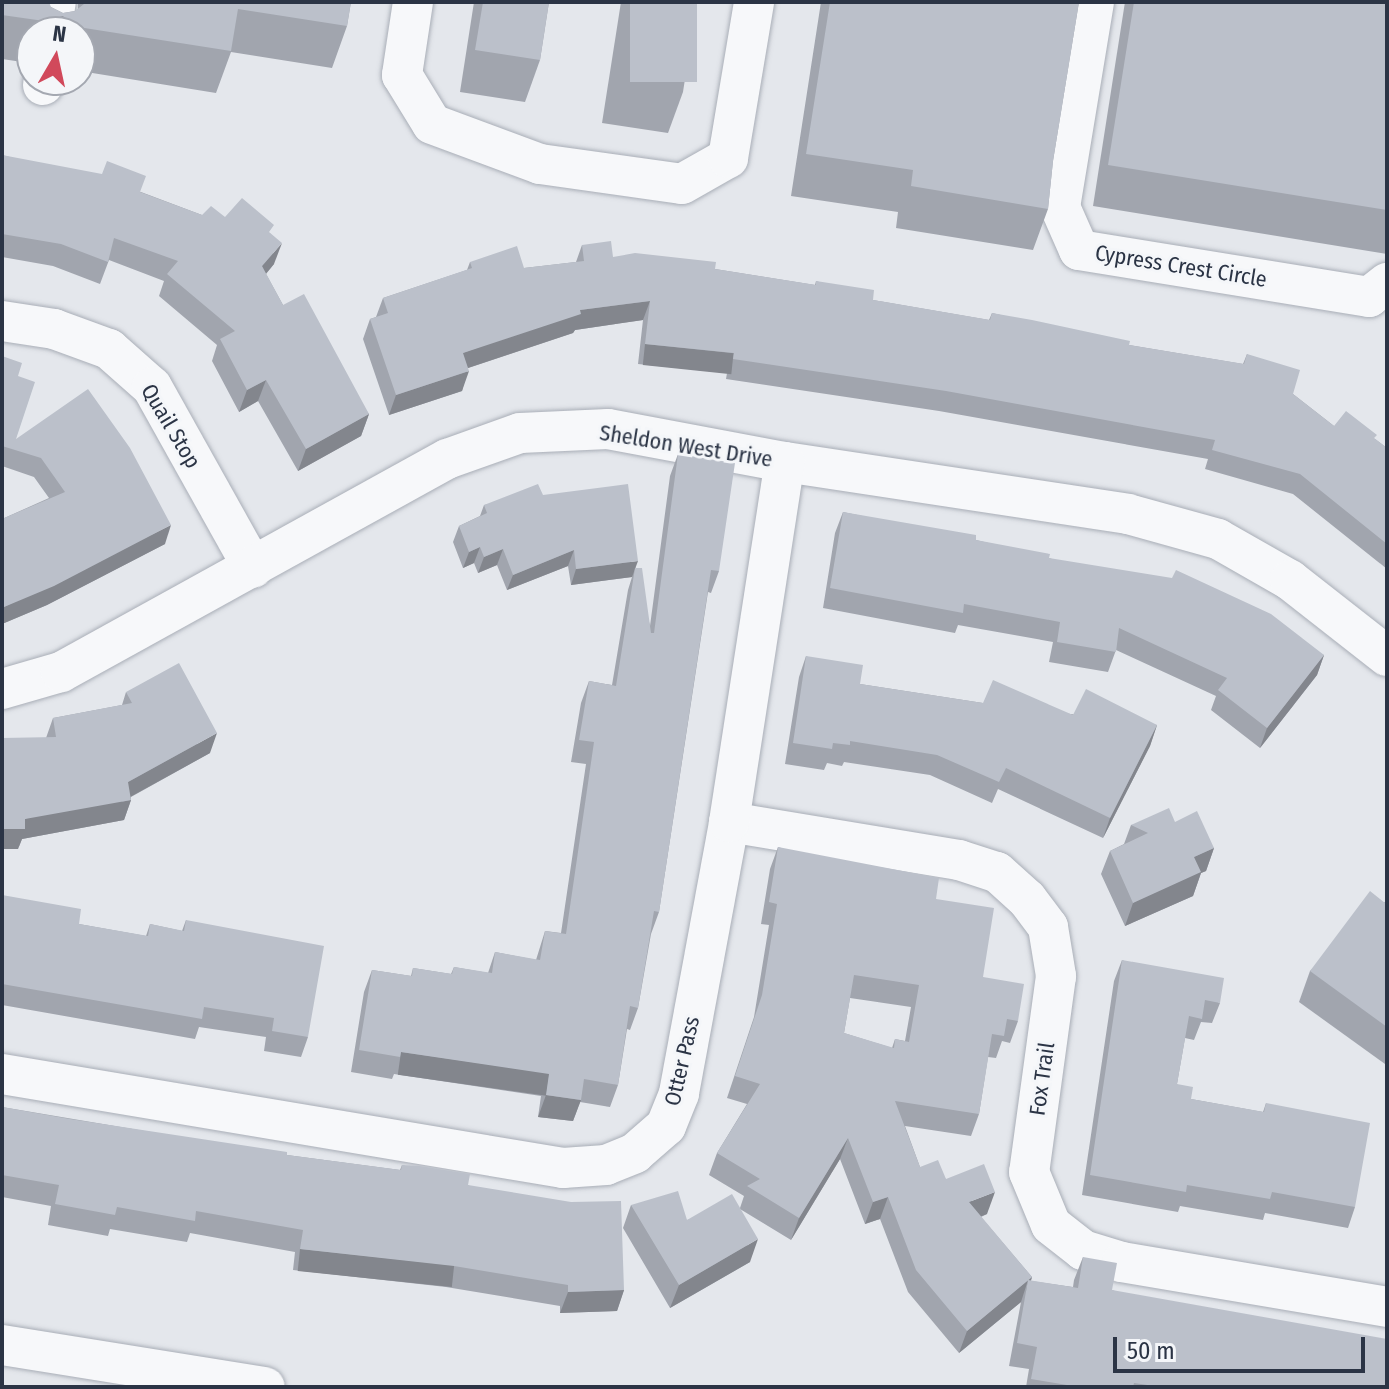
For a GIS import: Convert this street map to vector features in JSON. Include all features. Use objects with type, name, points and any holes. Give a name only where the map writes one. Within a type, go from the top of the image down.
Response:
[{"type":"street","points":[[413,2],[402,75],[432,124],[540,164],[682,184],[728,158],[754,2]]},
{"type":"street","name":"Cypress Crest Circle","points":[[1094,2],[1060,207],[1079,250],[1369,297],[1387,283]]},
{"type":"street","name":"Quail Stop","points":[[2,321],[54,329],[109,349],[152,387],[253,568]]},
{"type":"street","name":"Sheldon West Drive","points":[[2,689],[61,672],[447,459],[520,433],[608,429],[785,462],[1128,514],[1218,539],[1290,580],[1387,656]]},
{"type":"street","name":"Otter Pass","points":[[2,1074],[563,1168],[606,1165],[635,1153],[666,1126],[679,1093],[729,822],[785,462]]},
{"type":"street","name":"Fox Trail","points":[[729,822],[959,860],[997,872],[1027,899],[1048,927],[1056,976],[1029,1172],[1051,1225],[1083,1250],[1122,1262],[1387,1307]]},
{"type":"street","points":[[2,1345],[265,1387]]},
{"type":"building","points":[[2,2],[49,2],[51,7],[63,13],[75,11],[85,2],[351,2],[347,26],[238,9],[231,51],[96,30],[96,16],[2,15]]},
{"type":"building","points":[[483,2],[549,2],[540,60],[475,50]]},
{"type":"building","points":[[630,2],[697,2],[697,82],[630,82]]},
{"type":"building","points":[[830,2],[1079,2],[1048,209],[911,186],[913,170],[806,154]]},
{"type":"building","points":[[1134,2],[1387,2],[1387,210],[1108,165]]},
{"type":"building","points":[[2,155],[102,174],[107,161],[146,176],[140,192],[202,215],[211,206],[225,217],[242,198],[274,225],[269,232],[282,243],[262,266],[283,305],[304,294],[369,414],[306,449],[266,380],[247,390],[220,339],[235,331],[167,274],[178,261],[114,238],[108,262],[61,244],[2,234]]},
{"type":"building","points":[[611,241],[613,257],[635,253],[716,262],[715,269],[816,285],[816,281],[874,290],[873,300],[990,320],[992,313],[1130,341],[1129,345],[1244,364],[1247,354],[1300,370],[1293,394],[1334,426],[1346,411],[1377,435],[1374,438],[1387,448],[1387,544],[1300,474],[1212,450],[1215,440],[946,391],[733,359],[734,353],[645,344],[650,301],[580,310],[581,314],[463,353],[469,371],[396,395],[370,319],[388,313],[383,298],[472,268],[470,262],[517,246],[524,268],[584,261],[582,245]]},
{"type":"building","points":[[2,356],[22,363],[18,376],[35,382],[16,439],[88,389],[130,448],[171,525],[54,586],[4,607],[2,519],[65,492],[41,458],[2,446]]},
{"type":"building","points":[[678,454],[735,463],[719,571],[711,570],[659,912],[654,911],[638,1008],[630,1006],[618,1085],[584,1079],[581,1100],[546,1095],[549,1074],[401,1052],[400,1057],[359,1050],[372,970],[412,976],[413,968],[452,974],[454,967],[492,973],[495,952],[540,960],[545,931],[566,934],[594,742],[579,740],[589,681],[616,686],[635,568],[642,568],[651,633],[654,633]]},
{"type":"building","points":[[538,484],[543,495],[628,484],[638,561],[576,569],[574,550],[513,575],[503,549],[484,557],[480,547],[469,552],[459,526],[487,513],[484,505]]},
{"type":"building","points":[[843,512],[976,535],[976,540],[1050,554],[1049,558],[1172,578],[1176,570],[1271,614],[1324,655],[1267,728],[1218,690],[1227,678],[1119,628],[1116,652],[1057,642],[1060,622],[964,604],[963,613],[830,588]]},
{"type":"building","points":[[806,656],[863,665],[860,684],[983,703],[993,680],[1073,715],[1086,689],[1157,725],[1110,818],[1006,768],[999,782],[937,755],[850,741],[850,745],[833,743],[832,749],[793,743]]},
{"type":"building","points":[[179,663],[217,733],[128,782],[131,800],[25,819],[25,829],[2,829],[2,738],[56,737],[53,718],[132,703],[126,692]]},
{"type":"building","points":[[1169,808],[1175,822],[1197,811],[1214,848],[1194,857],[1201,872],[1133,903],[1110,851],[1148,833],[1131,825]]},
{"type":"building","points":[[778,847],[939,878],[936,899],[994,908],[983,977],[1024,984],[1018,1021],[1007,1019],[1004,1036],[992,1034],[979,1114],[895,1101],[920,1167],[938,1160],[946,1179],[984,1164],[995,1192],[969,1202],[1032,1277],[967,1331],[916,1270],[888,1197],[873,1202],[848,1138],[799,1218],[747,1186],[760,1179],[717,1153],[760,1084],[735,1076],[762,995],[777,904],[769,902]],"holes":[[[854,975],[919,985],[909,1042],[895,1039],[894,1048],[844,1033]]]},
{"type":"building","points":[[1370,891],[1385,903],[1387,900],[1387,1027],[1310,971]]},
{"type":"building","points":[[2,895],[81,909],[79,924],[148,936],[150,924],[184,931],[186,920],[324,946],[308,1037],[272,1031],[274,1018],[204,1007],[202,1019],[2,984]]},
{"type":"building","points":[[1122,960],[1224,978],[1220,1003],[1205,1000],[1202,1019],[1189,1016],[1177,1084],[1193,1087],[1191,1099],[1264,1112],[1266,1103],[1370,1123],[1355,1207],[1272,1192],[1270,1199],[1187,1185],[1186,1192],[1090,1175]]},
{"type":"building","points":[[2,1107],[287,1152],[287,1155],[401,1170],[402,1165],[420,1166],[470,1174],[468,1185],[571,1202],[621,1201],[624,1290],[568,1292],[568,1285],[454,1266],[300,1249],[303,1230],[196,1211],[195,1221],[117,1207],[115,1215],[55,1204],[59,1185],[2,1175]]},
{"type":"building","points":[[678,1191],[687,1220],[732,1194],[758,1239],[679,1285],[631,1205]]},
{"type":"building","points":[[1083,1257],[1117,1263],[1112,1290],[1387,1339],[1387,1387],[1161,1387],[1134,1383],[1133,1387],[1079,1387],[1031,1379],[1037,1347],[1017,1343],[1028,1280],[1078,1288]]}]
